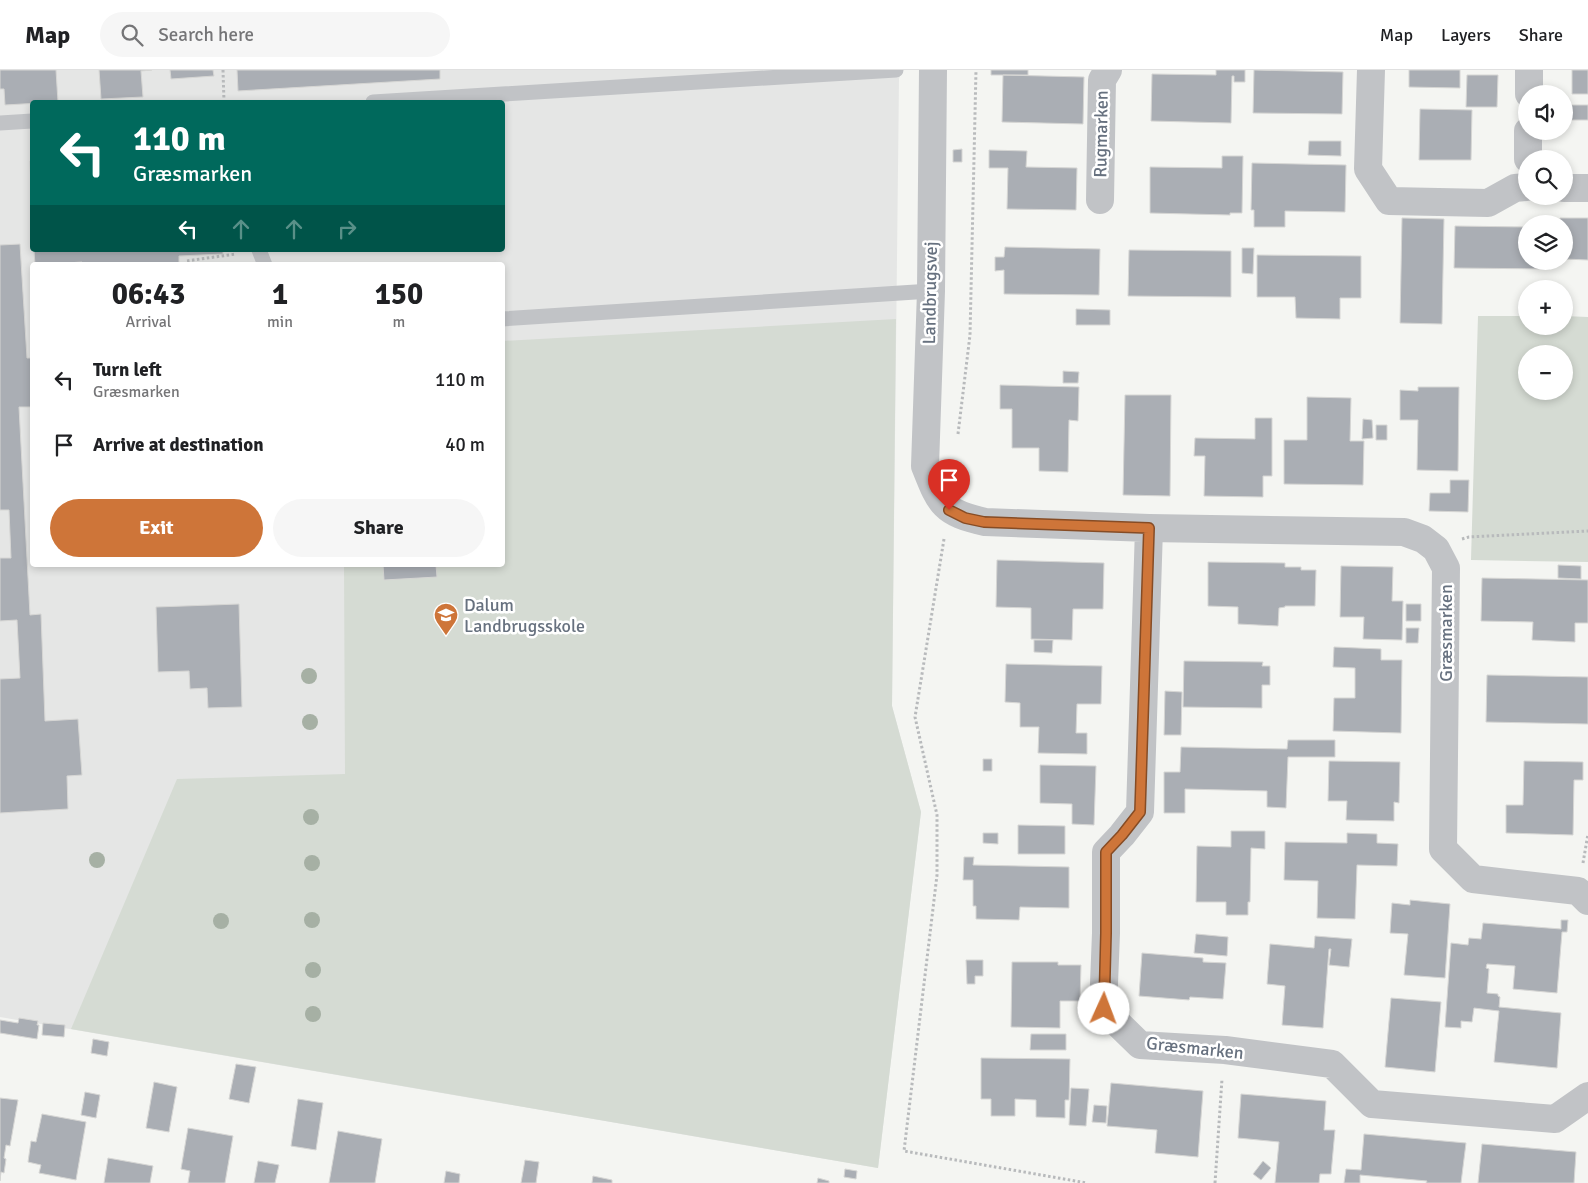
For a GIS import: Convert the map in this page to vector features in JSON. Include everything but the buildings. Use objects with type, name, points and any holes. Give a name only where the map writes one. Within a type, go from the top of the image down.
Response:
[{"type":"street","name":"Landbrugsvej","points":[[934,70],[931,292],[925,466],[935,492],[949,510]]},
{"type":"street","name":"Rugmarken","points":[[1100,200],[1102,80],[1108,70]]},
{"type":"street","points":[[1371,70],[1368,169],[1389,201],[1488,203],[1518,188]]},
{"type":"street","points":[[1529,70],[1529,85]]},
{"type":"street","points":[[1573,188],[1588,188]]},
{"type":"street","points":[[949,510],[965,518],[984,522],[1149,528],[1404,532],[1423,539],[1436,549]]},
{"type":"street","name":"Græsmarken","points":[[1149,528],[1140,812],[1106,852],[1104,1009],[1140,1045],[1224,1050],[1332,1064],[1372,1104],[1555,1119],[1588,1096]]},
{"type":"street","name":"Græsmarken","points":[[1436,549],[1446,568],[1444,849],[1473,879],[1578,892],[1588,901]]},
{"type":"lane","points":[[406,100],[896,70]]},
{"type":"lane","points":[[0,123],[30,121]]},
{"type":"lane","points":[[505,318],[931,292]]},
{"type":"path","points":[[223,70],[224,100]]},
{"type":"path","points":[[957,442],[970,335],[976,70]]},
{"type":"path","points":[[186,262],[261,255]]},
{"type":"path","points":[[949,510],[915,717],[937,814],[937,875],[904,1151],[1087,1183]]},
{"type":"path","points":[[1436,549],[1469,537],[1588,531]]},
{"type":"path","points":[[1215,1183],[1224,1050]]},
{"type":"shaded area","name":"Dalum Landbrugsskole","points":[[0,70],[901,70],[899,79],[892,706],[921,812],[878,1168],[0,1017]]},
{"type":"shaded area","points":[[1478,316],[1518,316],[1518,335],[1573,335],[1573,316],[1588,317],[1588,562],[1471,560]]},
{"type":"shaded area","name":"Dalum Landbrugsskole","points":[[896,319],[892,706],[921,812],[878,1168],[71,1029],[177,779],[345,774],[344,567],[505,567],[505,341]]},
{"type":"place","name":"Dalum Landbrugsskole","points":[[446,636]]},
{"type":"route","points":[[949,510],[965,518],[984,522],[1149,528],[1140,812],[1106,852],[1104,1009]]}]
